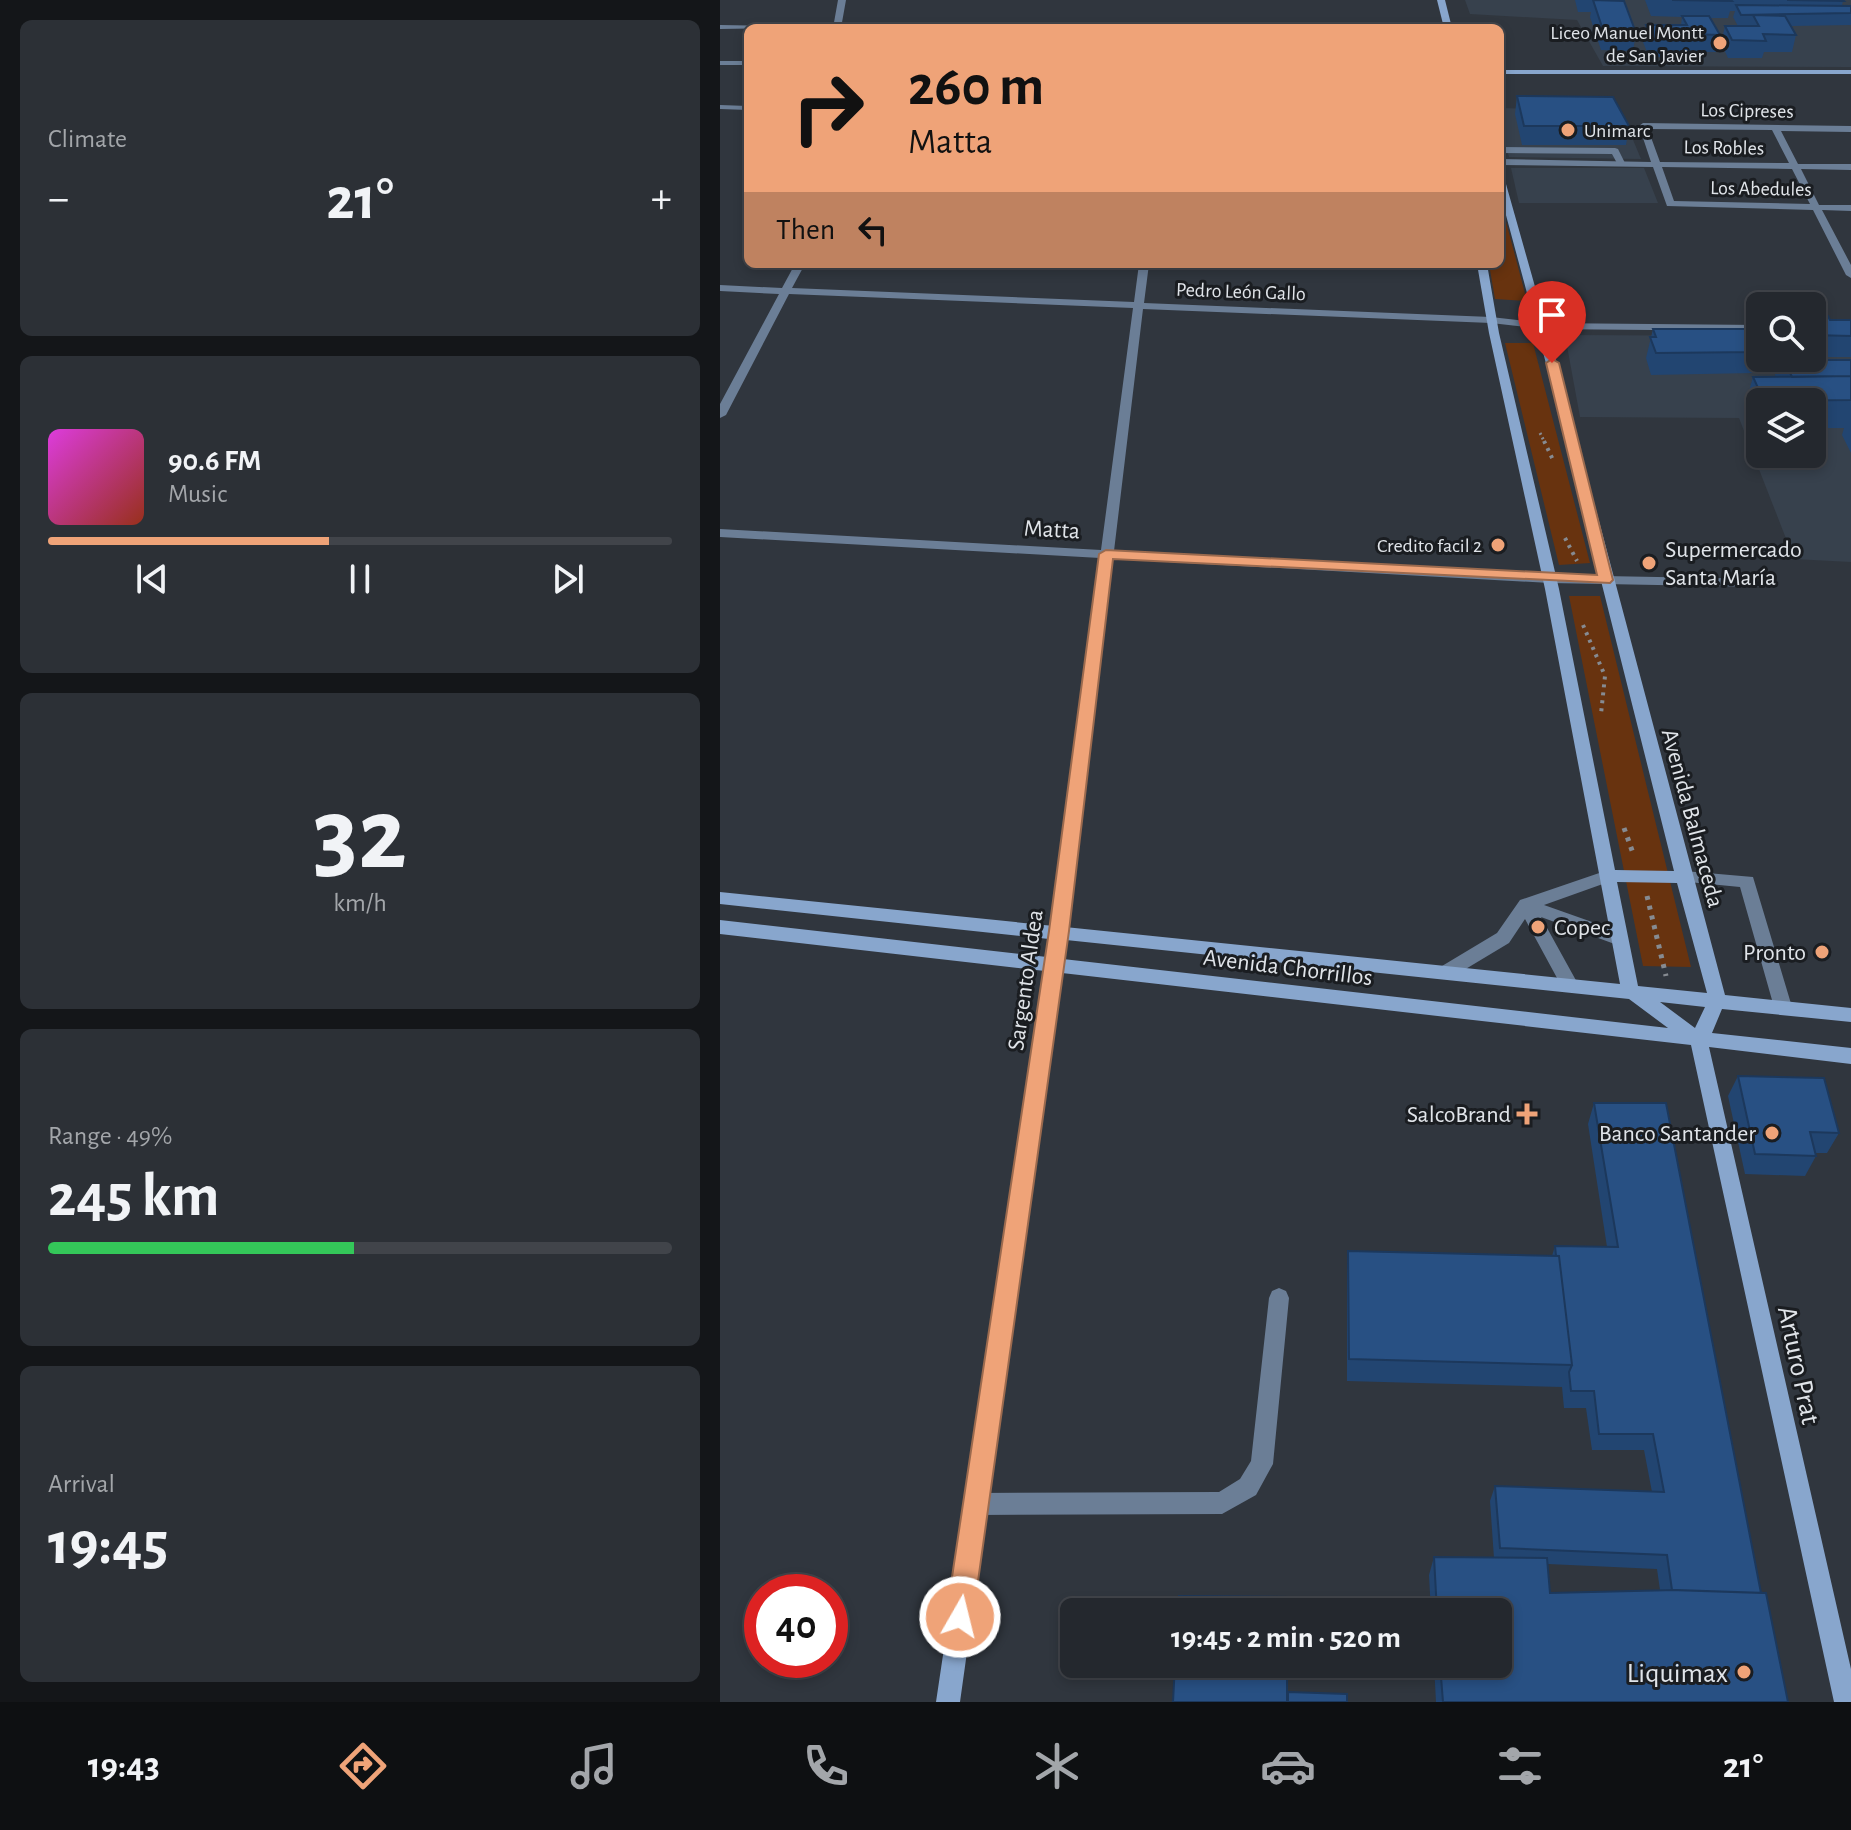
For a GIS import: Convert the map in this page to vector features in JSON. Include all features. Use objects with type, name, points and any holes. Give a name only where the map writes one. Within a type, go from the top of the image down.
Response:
[{"type":"main road","points":[[1441,0],[1447,24]]},
{"type":"main road","points":[[1504,72],[1851,72]]},
{"type":"main road","points":[[1632,72],[1694,77],[1851,79]]},
{"type":"main road","name":"Avenida Balmaceda","points":[[1504,191],[1543,326],[1605,580],[1717,999]]},
{"type":"main road","points":[[1483,268],[1491,320],[1550,579],[1630,990],[1699,1041],[1717,999]]},
{"type":"main road","points":[[1608,876],[1684,877]]},
{"type":"main road","name":"Avenida Chorrillos","points":[[720,898],[1851,1015]]},
{"type":"main road","name":"Avenida Chorrillos","points":[[720,927],[1851,1056]]},
{"type":"main road","name":"Sargento Aldea","points":[[948,1702],[1059,931]]},
{"type":"main road","name":"Arturo Prat","points":[[1699,1041],[1846,1702]]},
{"type":"street","points":[[838,24],[842,0]]},
{"type":"street","points":[[720,27],[744,27]]},
{"type":"street","points":[[720,63],[744,63]]},
{"type":"street","points":[[720,107],[744,108]]},
{"type":"street","name":"Los Cipreses","points":[[1656,163],[1643,126],[1851,129]]},
{"type":"street","points":[[1775,128],[1847,260],[1851,275]]},
{"type":"street","points":[[1504,150],[1615,151],[1621,163]]},
{"type":"street","name":"Los Robles","points":[[1504,162],[1851,167]]},
{"type":"street","name":"Los Abedules","points":[[1656,163],[1670,204],[1851,208]]},
{"type":"street","points":[[720,415],[798,268]]},
{"type":"street","name":"Sargento Aldea","points":[[1059,931],[1143,268]]},
{"type":"street","name":"Pedro León Gallo","points":[[720,288],[1491,320],[1543,326],[1746,328]]},
{"type":"street","name":"Matta","points":[[720,533],[1550,579],[1765,583]]},
{"type":"street","points":[[1448,971],[1503,938],[1526,905],[1608,876]]},
{"type":"street","points":[[1684,877],[1747,881],[1783,1007]]},
{"type":"street","points":[[1526,905],[1620,939]]},
{"type":"street","points":[[1526,905],[1569,984]]},
{"type":"street","points":[[975,1504],[1222,1503],[1248,1487],[1262,1464],[1279,1298]]},
{"type":"path","points":[[1538,429],[1558,469]]},
{"type":"path","points":[[1560,528],[1579,568]]},
{"type":"path","points":[[1579,614],[1605,676],[1601,723]]},
{"type":"path","points":[[1622,822],[1642,877],[1666,977]]},
{"type":"shaded area","name":"Liceo Manuel Montt de San Javier","points":[[1465,0],[1851,0],[1851,67],[1603,66],[1577,20],[1470,14]]},
{"type":"shaded area","points":[[1504,108],[1621,111],[1641,159],[1509,157],[1504,139]]},
{"type":"shaded area","points":[[1511,168],[1644,168],[1658,203],[1519,203]]},
{"type":"shaded area","points":[[1504,214],[1527,301],[1495,299],[1490,268],[1504,268]]},
{"type":"shaded area","points":[[1565,335],[1746,336],[1746,372],[1826,372],[1826,350],[1851,337],[1851,562],[1794,559],[1759,468],[1826,468],[1826,388],[1746,388],[1746,436],[1739,418],[1580,417]]},
{"type":"shaded area","points":[[1505,343],[1533,343],[1590,563],[1559,565]]},
{"type":"shaded area","points":[[1569,596],[1600,596],[1691,967],[1643,966]]},
{"type":"building","points":[[1593,0],[1624,1],[1636,33],[1604,33]]},
{"type":"building","points":[[1736,5],[1851,6],[1851,13],[1741,15]]},
{"type":"building","points":[[1753,15],[1785,16],[1796,35],[1763,34],[1766,41],[1732,40],[1725,26],[1759,26]]},
{"type":"building","points":[[1682,16],[1709,16],[1720,35],[1689,34],[1692,40],[1653,39],[1646,25],[1687,25]]},
{"type":"building","points":[[1517,96],[1613,97],[1629,126],[1524,126]]},
{"type":"building","points":[[1826,316],[1830,320],[1851,320],[1851,336],[1826,335]]},
{"type":"building","points":[[1653,329],[1746,329],[1746,352],[1656,353],[1650,337],[1656,337]]},
{"type":"building","points":[[1826,360],[1851,360],[1851,376],[1792,377],[1790,372],[1826,372]]},
{"type":"building","points":[[1851,376],[1851,400],[1826,400],[1826,388],[1758,388],[1753,377]]},
{"type":"building","points":[[1738,1076],[1824,1078],[1839,1133],[1810,1132],[1816,1156],[1755,1154]]},
{"type":"building","points":[[1594,1103],[1666,1103],[1761,1593],[1672,1590],[1667,1555],[1500,1548],[1495,1486],[1664,1492],[1653,1434],[1599,1434],[1594,1391],[1571,1391],[1569,1372],[1572,1365],[1559,1256],[1556,1256],[1555,1246],[1618,1247]]},
{"type":"building","points":[[1348,1251],[1559,1256],[1572,1365],[1349,1359]]},
{"type":"building","points":[[1434,1557],[1547,1558],[1550,1593],[1676,1590],[1766,1593],[1788,1702],[1443,1702],[1441,1678],[1512,1678],[1512,1598],[1436,1598]]},
{"type":"building","points":[[1179,1596],[1288,1597],[1288,1598]]},
{"type":"building","points":[[1174,1678],[1287,1678],[1287,1702],[1173,1702]]},
{"type":"building","points":[[1288,1692],[1347,1694],[1347,1702],[1288,1702]]},
{"type":"place","name":"Liceo Manuel Montt de San Javier","points":[[1720,43]]},
{"type":"place","name":"Unimarc","points":[[1568,130]]},
{"type":"place","name":"Credito facil 2","points":[[1498,545]]},
{"type":"place","name":"Supermercado Santa María","points":[[1649,563]]},
{"type":"place","name":"Copec","points":[[1538,927]]},
{"type":"place","name":"Pronto","points":[[1822,952]]},
{"type":"place","name":"SalcoBrand","points":[[1527,1114]]},
{"type":"place","name":"Banco Santander","points":[[1772,1133]]},
{"type":"place","name":"Liquimax","points":[[1744,1672]]},
{"type":"route","points":[[960,1617],[1059,931],[1106,554],[1605,580],[1552,363]]}]
